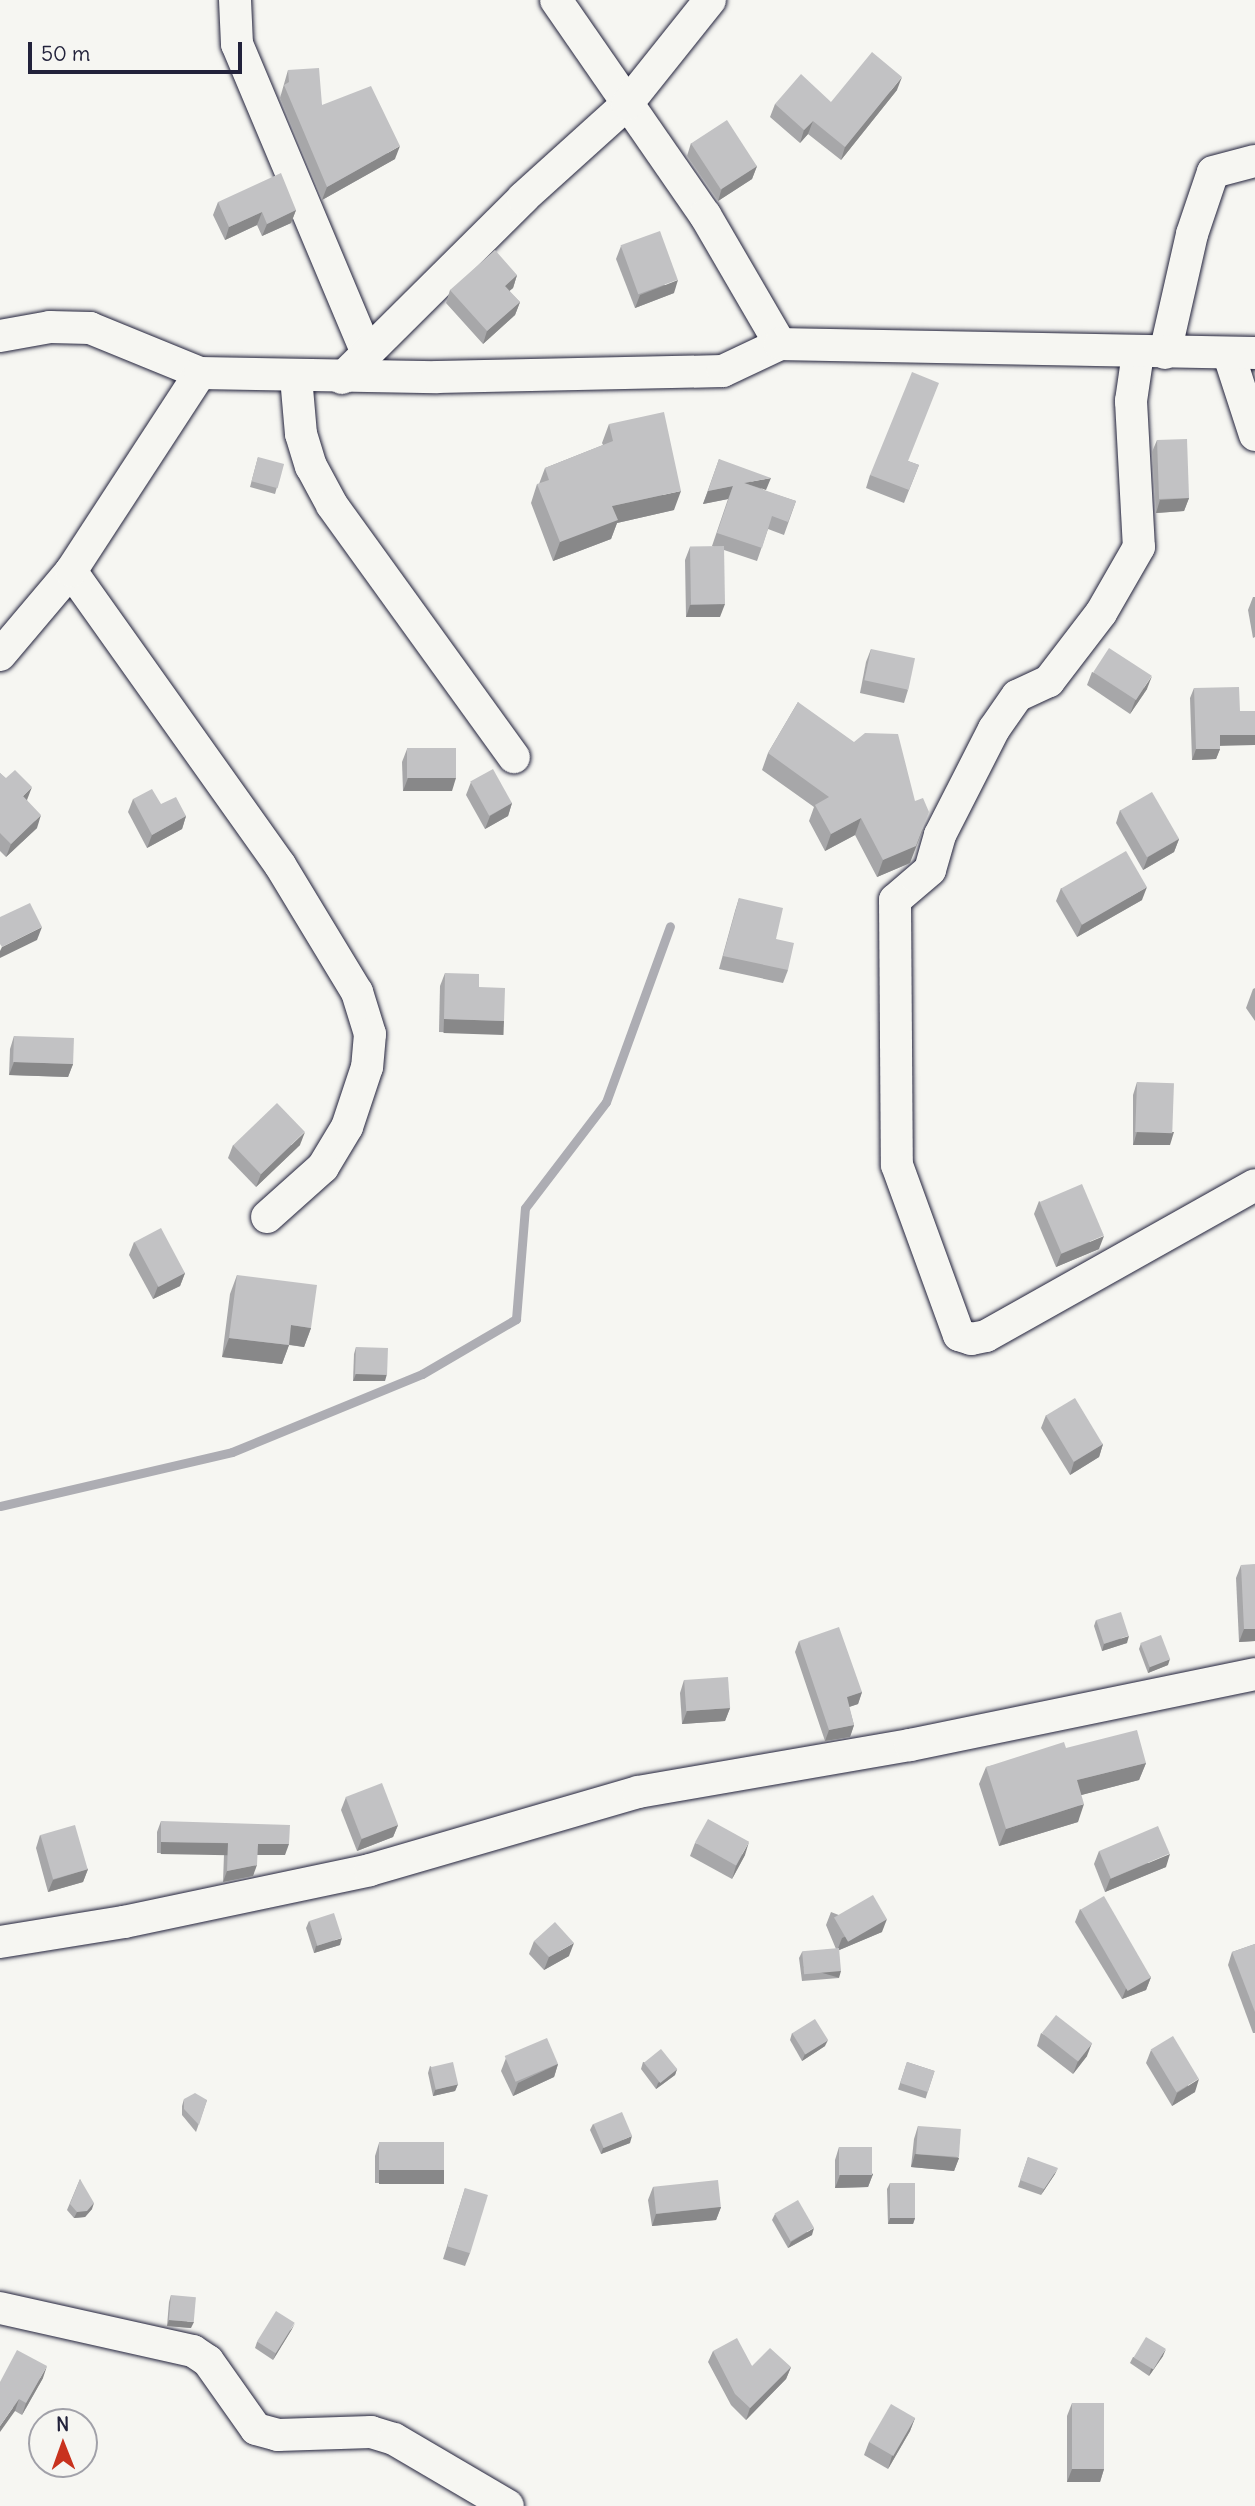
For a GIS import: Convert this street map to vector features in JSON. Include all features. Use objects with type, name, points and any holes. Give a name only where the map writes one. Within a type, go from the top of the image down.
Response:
[{"type":"street","points":[[235,0],[237,44],[367,353]]},
{"type":"street","points":[[555,0],[705,215],[780,344]]},
{"type":"street","points":[[342,378],[523,198],[627,104],[709,0]]},
{"type":"street","points":[[1255,161],[1213,172],[1152,353],[1130,401],[1139,547],[1101,612],[1049,681],[1017,696],[1009,707],[940,835],[930,870],[895,900],[897,1165],[959,1335],[971,1339],[986,1336],[1255,1185]]},
{"type":"street","points":[[0,335],[50,327],[90,328],[200,373],[342,378],[723,371],[780,344],[1242,354],[1255,435]]},
{"type":"street","points":[[0,655],[71,571],[200,373]]},
{"type":"street","points":[[296,377],[301,435],[311,466],[331,505],[514,757]]},
{"type":"street","points":[[71,571],[279,865],[357,992],[370,1034],[367,1067],[347,1128],[323,1167],[267,1217]]},
{"type":"street","points":[[0,1942],[124,1922],[370,1870],[638,1792],[910,1745],[1255,1674]]},
{"type":"street","points":[[0,2308],[193,2351],[208,2361],[256,2429],[278,2435],[371,2432],[394,2439],[508,2506]]},
{"type":"building","points":[[872,52],[902,77],[845,147],[813,121],[804,130],[775,104],[801,74],[831,102]]},
{"type":"building","points":[[319,68],[322,105],[371,86],[400,146],[327,187],[284,85],[289,82],[288,70]]},
{"type":"building","points":[[727,120],[757,166],[721,190],[691,143]]},
{"type":"building","points":[[281,173],[296,210],[267,224],[262,212],[229,227],[218,202]]},
{"type":"building","points":[[660,231],[678,280],[638,294],[621,245]]},
{"type":"building","points":[[495,250],[517,275],[505,286],[520,302],[487,331],[450,290]]},
{"type":"building","points":[[912,372],[939,383],[908,461],[919,465],[909,490],[870,475]]},
{"type":"building","points":[[664,412],[681,491],[612,506],[618,520],[560,542],[537,484],[549,480],[545,468],[613,441],[609,424]]},
{"type":"building","points":[[1187,439],[1189,498],[1159,499],[1157,440]]},
{"type":"building","points":[[258,457],[284,464],[278,488],[252,481]]},
{"type":"building","points":[[719,459],[771,478],[744,483],[796,501],[788,522],[772,516],[762,548],[717,533],[733,486],[708,491]]},
{"type":"building","points":[[724,546],[725,604],[691,605],[690,547]]},
{"type":"building","points":[[1109,648],[1152,676],[1136,700],[1093,672]]},
{"type":"building","points":[[871,649],[915,658],[908,690],[864,680]]},
{"type":"building","points":[[1239,687],[1240,711],[1255,711],[1255,735],[1220,735],[1220,749],[1196,749],[1194,688]]},
{"type":"building","points":[[798,702],[854,742],[865,733],[898,734],[915,801],[923,798],[929,812],[916,846],[883,860],[861,818],[831,834],[815,805],[829,797],[768,753]]},
{"type":"building","points":[[407,748],[456,748],[456,778],[407,778]]},
{"type":"building","points":[[493,769],[512,803],[489,816],[470,782]]},
{"type":"building","points":[[15,770],[32,787],[23,796],[41,815],[11,844],[0,833],[0,773],[6,778]]},
{"type":"building","points":[[152,789],[161,804],[176,797],[186,816],[152,835],[133,799]]},
{"type":"building","points":[[1152,792],[1179,839],[1147,857],[1120,810]]},
{"type":"building","points":[[1126,851],[1147,887],[1082,925],[1061,888]]},
{"type":"building","points":[[739,898],[783,908],[776,939],[794,943],[788,970],[723,956]]},
{"type":"building","points":[[30,903],[42,927],[2,947],[0,917]]},
{"type":"building","points":[[445,973],[479,974],[479,987],[505,988],[504,1021],[444,1019]]},
{"type":"building","points":[[14,1036],[74,1038],[73,1064],[13,1062]]},
{"type":"building","points":[[1137,1082],[1174,1083],[1172,1133],[1135,1132]]},
{"type":"building","points":[[277,1103],[305,1132],[261,1174],[233,1145]]},
{"type":"building","points":[[1082,1184],[1104,1236],[1062,1254],[1040,1202]]},
{"type":"building","points":[[161,1228],[185,1273],[158,1287],[135,1242]]},
{"type":"building","points":[[237,1275],[317,1285],[311,1328],[291,1325],[289,1345],[229,1338]]},
{"type":"building","points":[[356,1347],[388,1348],[387,1375],[355,1374]]},
{"type":"building","points":[[1075,1398],[1103,1444],[1074,1462],[1046,1416]]},
{"type":"building","points":[[1255,1564],[1255,1629],[1244,1629],[1241,1565]]},
{"type":"building","points":[[1121,1612],[1129,1636],[1104,1644],[1096,1620]]},
{"type":"building","points":[[839,1627],[862,1692],[847,1697],[854,1725],[829,1730],[799,1641]]},
{"type":"building","points":[[1161,1635],[1170,1659],[1150,1667],[1140,1643]]},
{"type":"building","points":[[728,1677],[730,1708],[686,1711],[684,1680]]},
{"type":"building","points":[[1137,1730],[1146,1763],[1077,1780],[1084,1804],[1006,1829],[986,1767],[1064,1742],[1066,1748]]},
{"type":"building","points":[[382,1783],[398,1825],[362,1839],[346,1797]]},
{"type":"building","points":[[708,1819],[749,1842],[736,1865],[695,1843]]},
{"type":"building","points":[[161,1821],[290,1825],[289,1844],[258,1844],[257,1865],[227,1871],[228,1843],[161,1842]]},
{"type":"building","points":[[75,1825],[88,1869],[53,1879],[40,1835]]},
{"type":"building","points":[[1158,1826],[1170,1854],[1111,1879],[1099,1851]]},
{"type":"building","points":[[873,1895],[887,1919],[848,1942],[834,1918]]},
{"type":"building","points":[[1104,1896],[1151,1977],[1128,1991],[1081,1910]]},
{"type":"building","points":[[334,1913],[342,1938],[317,1946],[309,1921]]},
{"type":"building","points":[[555,1922],[574,1943],[549,1957],[534,1941]]},
{"type":"building","points":[[1255,1944],[1255,2012],[1232,1952]]},
{"type":"building","points":[[839,1948],[841,1971],[804,1974],[802,1951]]},
{"type":"building","points":[[1056,2015],[1092,2043],[1078,2061],[1042,2033]]},
{"type":"building","points":[[815,2019],[828,2040],[805,2055],[792,2033]]},
{"type":"building","points":[[1173,2036],[1199,2079],[1176,2092],[1151,2049]]},
{"type":"building","points":[[547,2038],[558,2064],[516,2082],[505,2056]]},
{"type":"building","points":[[661,2049],[677,2069],[660,2083],[644,2063]]},
{"type":"building","points":[[453,2062],[458,2084],[436,2090],[431,2067]]},
{"type":"building","points":[[907,2062],[935,2071],[928,2092],[900,2083]]},
{"type":"building","points":[[195,2093],[207,2100],[199,2125],[184,2109],[184,2099]]},
{"type":"building","points":[[622,2112],[632,2136],[604,2148],[593,2124]]},
{"type":"building","points":[[918,2126],[961,2129],[959,2157],[916,2154]]},
{"type":"building","points":[[379,2142],[444,2142],[444,2170],[379,2170]]},
{"type":"building","points":[[839,2147],[872,2147],[872,2175],[839,2175]]},
{"type":"building","points":[[1028,2157],[1058,2168],[1044,2189],[1020,2180]]},
{"type":"building","points":[[80,2179],[94,2203],[87,2211],[77,2212],[70,2204]]},
{"type":"building","points":[[718,2180],[721,2207],[656,2214],[653,2187]]},
{"type":"building","points":[[890,2183],[915,2183],[915,2218],[890,2218]]},
{"type":"building","points":[[465,2188],[488,2195],[470,2253],[447,2246]]},
{"type":"building","points":[[798,2200],[814,2228],[791,2241],[775,2214]]},
{"type":"building","points":[[171,2295],[196,2297],[194,2322],[169,2320]]},
{"type":"building","points":[[276,2311],[295,2323],[276,2353],[257,2342]]},
{"type":"building","points":[[1146,2337],[1166,2349],[1153,2369],[1134,2358]]},
{"type":"building","points":[[737,2338],[752,2366],[770,2348],[791,2367],[750,2408],[735,2394],[713,2351]]},
{"type":"building","points":[[17,2350],[47,2366],[26,2403],[19,2399],[0,2426],[0,2382]]},
{"type":"building","points":[[1072,2403],[1104,2403],[1104,2469],[1072,2469]]},
{"type":"building","points":[[891,2404],[915,2418],[893,2456],[869,2442]]},
{"type":"waterway","points":[[0,1506],[232,1452],[422,1374],[516,1319],[525,1208],[606,1102],[670,926]]}]
